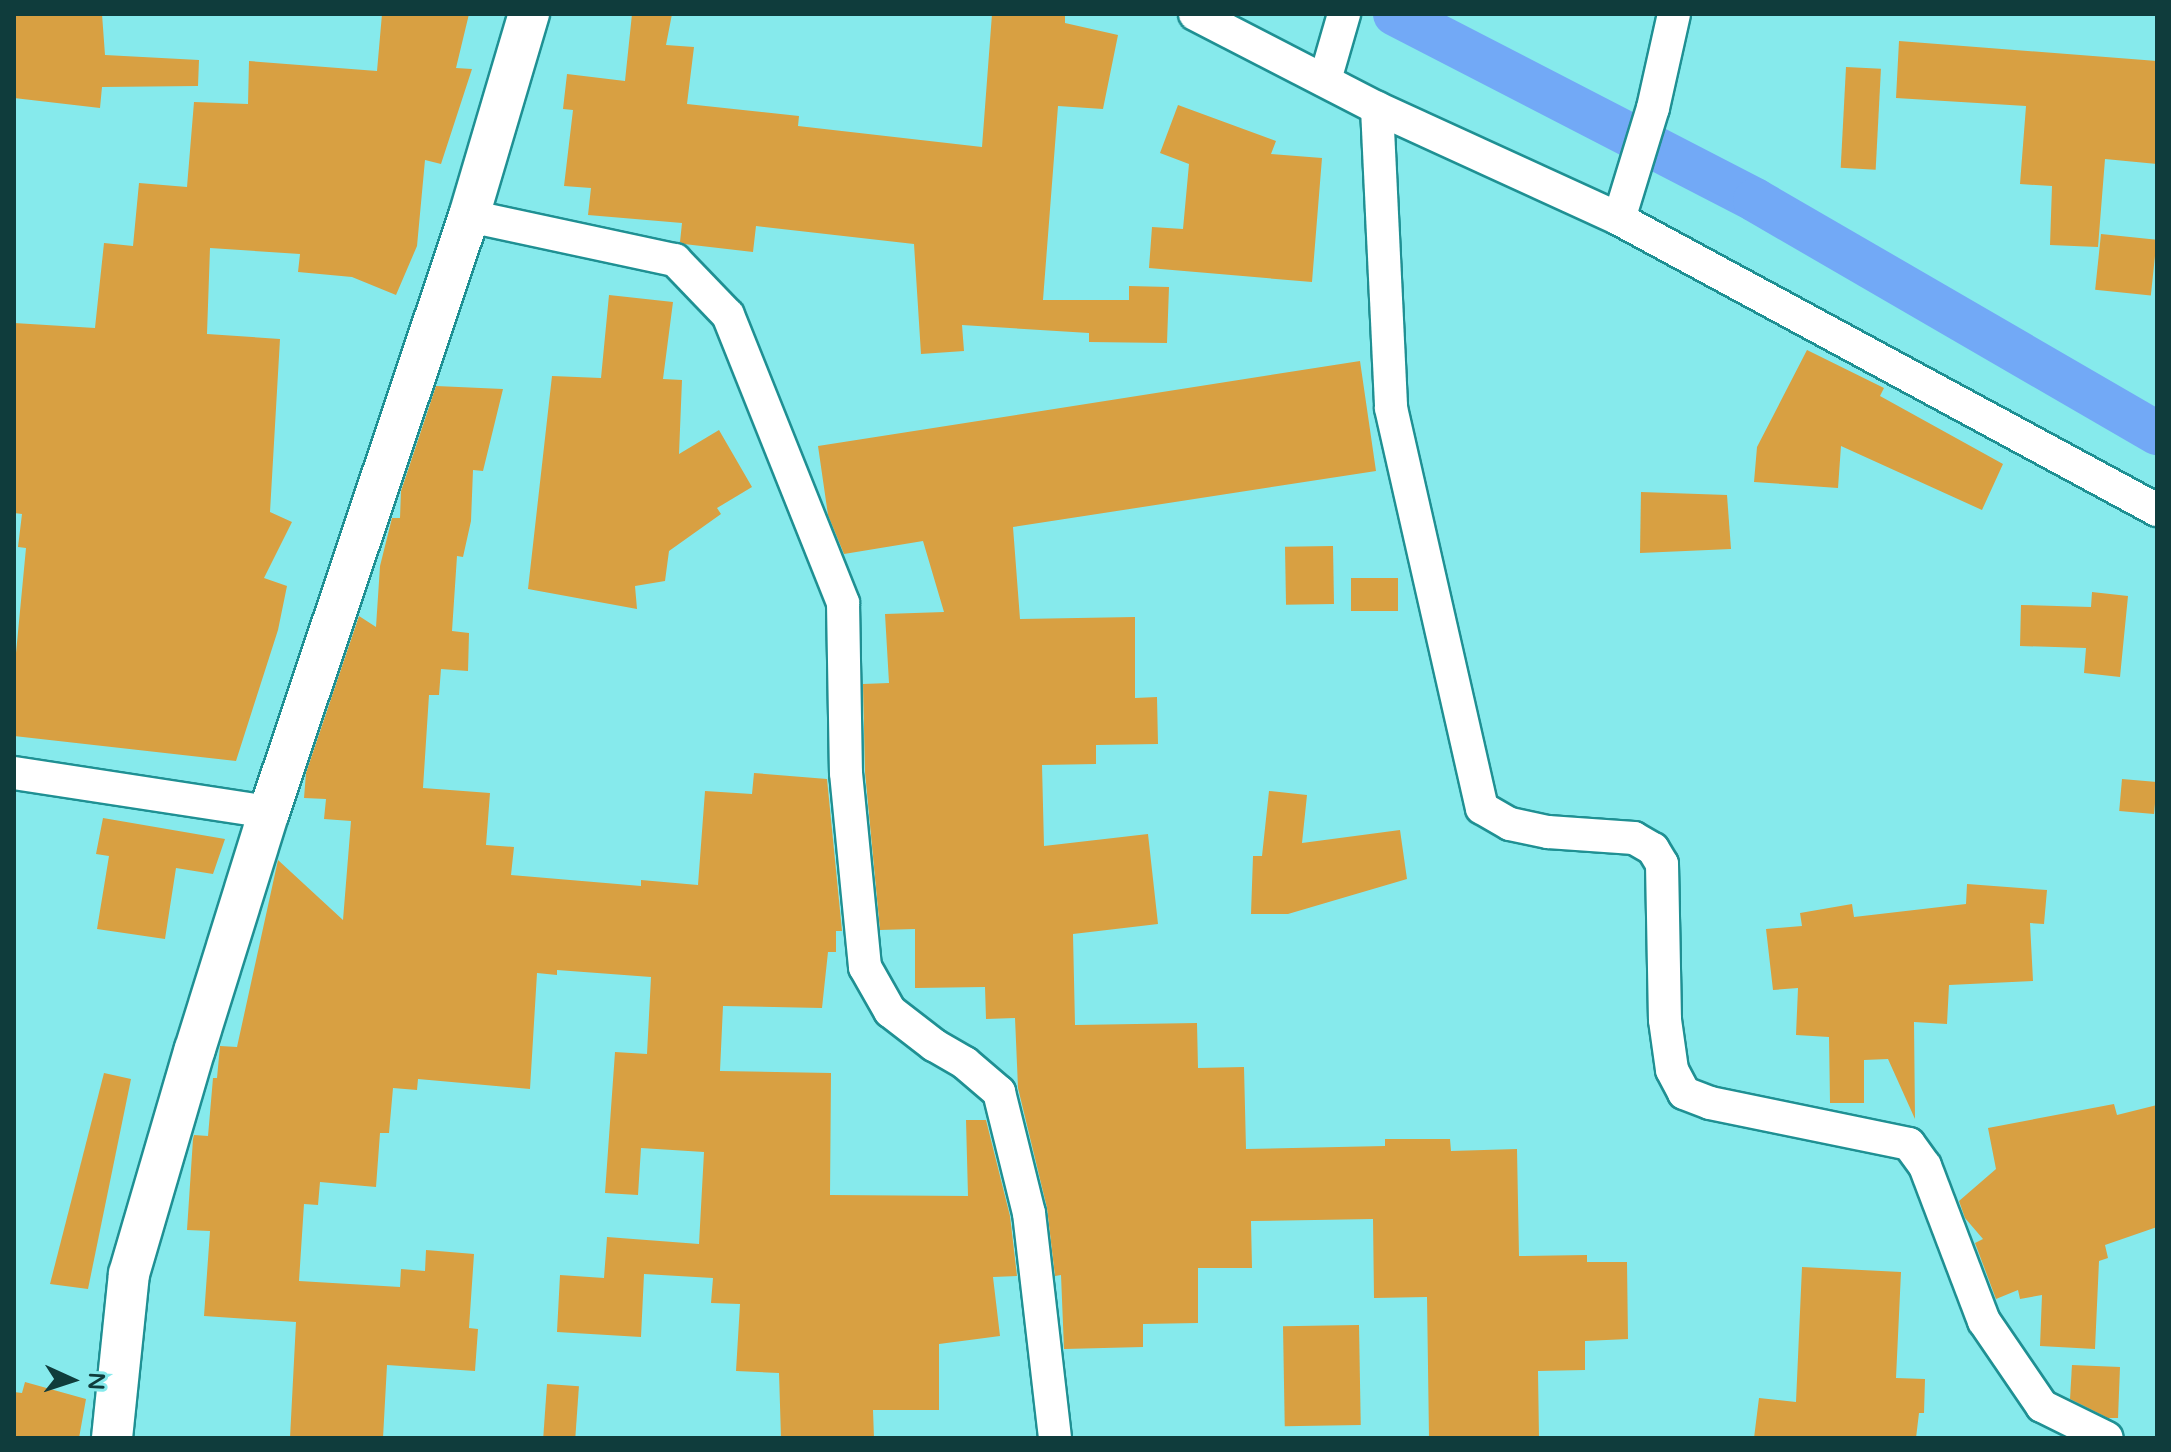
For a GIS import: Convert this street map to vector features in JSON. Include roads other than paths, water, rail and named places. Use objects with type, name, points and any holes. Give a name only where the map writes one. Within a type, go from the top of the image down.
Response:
[{"type":"street","points":[[112,1438],[129,1274],[269,812],[469,216],[529,14]]},
{"type":"street","points":[[1195,14],[1377,108],[1619,219],[2157,510]]},
{"type":"street","points":[[1619,219],[1653,108],[1674,14]]},
{"type":"street","points":[[1325,80],[1340,26]]},
{"type":"street","points":[[1377,108],[1391,408],[1482,808],[1510,824],[1548,832],[1634,838],[1653,849],[1662,864],[1665,1020],[1672,1070],[1684,1093],[1710,1103],[1909,1144],[1925,1166],[1984,1321],[1992,1333],[2042,1406],[2107,1438]]},
{"type":"street","points":[[469,216],[675,260],[728,315],[843,603],[846,773],[865,967],[890,1011],[934,1045],[965,1063],[999,1092],[1029,1213],[1055,1438]]},
{"type":"street","points":[[14,773],[269,812]]},
{"type":"waterway","points":[[1395,14],[1755,200],[2157,433]]}]
